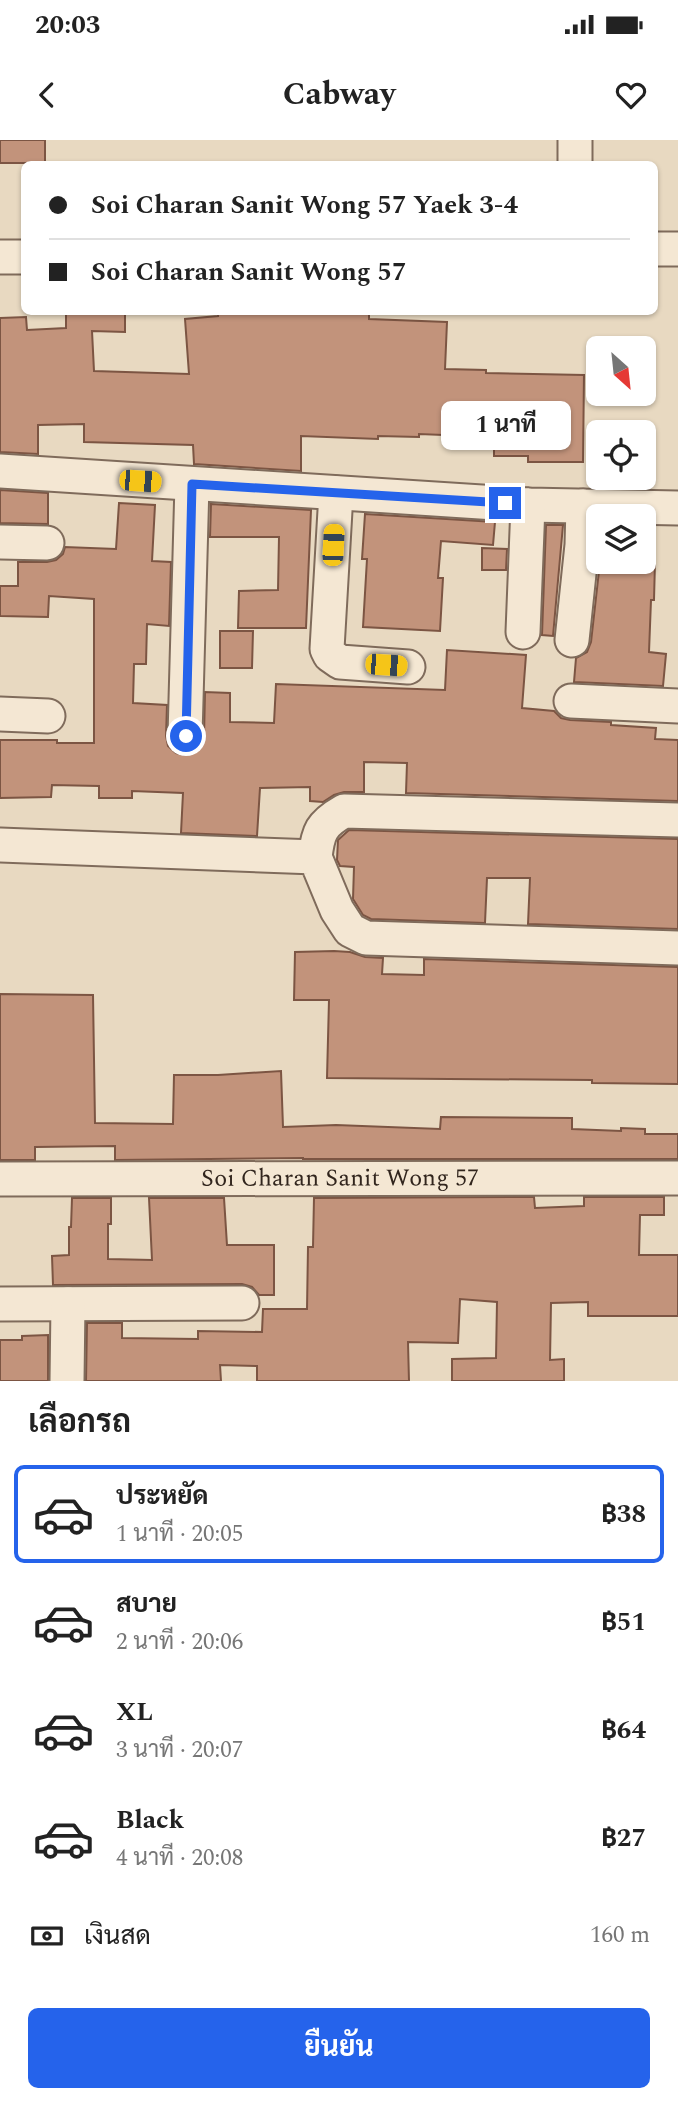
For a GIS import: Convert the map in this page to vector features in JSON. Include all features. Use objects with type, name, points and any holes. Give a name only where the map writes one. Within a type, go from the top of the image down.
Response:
[{"type":"street","points":[[575,140],[575,161]]},
{"type":"street","points":[[658,250],[678,249]]},
{"type":"street","points":[[0,257],[21,257]]},
{"type":"street","points":[[0,471],[528,505],[678,508]]},
{"type":"street","points":[[186,736],[192,484]]},
{"type":"street","points":[[336,493],[327,649],[330,655],[340,662],[408,667]]},
{"type":"street","points":[[523,632],[528,505]]},
{"type":"street","points":[[572,640],[582,545],[583,506]]},
{"type":"street","points":[[0,542],[47,543]]},
{"type":"street","points":[[570,701],[678,706]]},
{"type":"street","points":[[0,714],[48,716]]},
{"type":"street","points":[[678,820],[344,811],[328,820],[317,835],[320,869],[337,910],[351,930],[366,938],[678,948]]},
{"type":"street","points":[[0,845],[320,869]]},
{"type":"street","name":"Soi Charan Sanit Wong 57","points":[[0,1179],[678,1178]]},
{"type":"street","points":[[0,1304],[242,1303]]},
{"type":"street","points":[[67,1381],[68,1304]]},
{"type":"building","points":[[0,140],[45,140],[45,161],[0,163]]},
{"type":"building","points":[[66,315],[125,315],[125,332],[92,331],[94,371],[189,374],[185,319],[218,315],[369,315],[369,319],[447,322],[445,369],[486,370],[486,373],[584,375],[583,462],[528,462],[528,456],[494,456],[494,437],[419,434],[419,437],[378,436],[378,439],[301,436],[301,471],[194,464],[193,445],[84,442],[84,424],[38,425],[38,454],[0,452],[0,318],[26,317],[27,330],[66,328]]},
{"type":"building","points":[[0,490],[48,493],[48,524],[0,523]]},
{"type":"building","points":[[119,503],[155,505],[152,561],[171,562],[169,626],[147,624],[146,664],[134,664],[133,703],[167,705],[166,736],[168,746],[176,753],[194,753],[202,745],[205,692],[230,693],[230,722],[274,723],[276,684],[445,690],[447,650],[526,655],[522,708],[554,711],[561,718],[570,720],[656,728],[655,739],[678,740],[678,801],[406,793],[407,763],[364,762],[364,792],[344,792],[323,802],[310,801],[310,787],[260,788],[257,836],[181,833],[183,793],[132,791],[132,798],[99,798],[99,786],[52,785],[51,797],[0,798],[0,740],[94,743],[94,599],[49,596],[48,617],[0,616],[0,586],[18,586],[18,562],[56,560],[63,554],[65,547],[116,549]]},
{"type":"building","points":[[211,504],[311,510],[306,628],[238,628],[239,591],[278,590],[279,537],[210,537]]},
{"type":"building","points":[[365,514],[495,522],[493,545],[441,541],[438,578],[443,578],[440,631],[363,627],[367,559],[362,559]]},
{"type":"building","points":[[546,525],[563,525],[553,636],[542,635]]},
{"type":"building","points":[[482,548],[507,549],[506,570],[482,570]]},
{"type":"building","points":[[599,574],[655,574],[649,652],[666,654],[663,686],[574,682],[576,658],[587,652],[591,642]]},
{"type":"building","points":[[220,631],[253,631],[252,668],[220,668]]},
{"type":"building","points":[[349,830],[678,839],[678,929],[528,924],[530,878],[487,878],[485,923],[371,919],[363,915],[353,899],[354,867],[340,866],[337,860],[338,840]]},
{"type":"building","points":[[334,951],[383,958],[382,974],[424,975],[424,959],[678,967],[678,1084],[592,1083],[592,1080],[327,1078],[329,1000],[294,1000],[295,952]]},
{"type":"building","points":[[0,994],[93,995],[95,1123],[173,1124],[174,1075],[281,1071],[283,1127],[336,1125],[440,1129],[441,1117],[572,1118],[572,1129],[645,1129],[645,1134],[678,1134],[678,1159],[115,1160],[115,1146],[35,1147],[35,1160],[0,1160]]},
{"type":"building","points":[[534,1197],[535,1208],[584,1206],[584,1197],[664,1197],[664,1215],[640,1215],[639,1255],[678,1255],[678,1316],[588,1316],[588,1302],[551,1303],[550,1360],[564,1359],[564,1381],[452,1381],[452,1359],[496,1358],[497,1302],[460,1299],[458,1343],[408,1342],[409,1381],[257,1381],[257,1366],[220,1365],[221,1381],[86,1381],[87,1323],[122,1323],[122,1338],[198,1339],[198,1331],[262,1332],[263,1309],[307,1309],[308,1247],[313,1247],[314,1198]]},
{"type":"building","points":[[72,1198],[111,1198],[108,1259],[152,1260],[149,1198],[224,1198],[227,1245],[274,1245],[274,1295],[259,1295],[252,1287],[242,1284],[53,1285],[52,1256],[69,1255]]},
{"type":"building","points":[[48,1335],[48,1381],[0,1381],[0,1340],[22,1340],[22,1336]]},
{"type":"route","points":[[186,736],[192,484],[505,503]]}]
